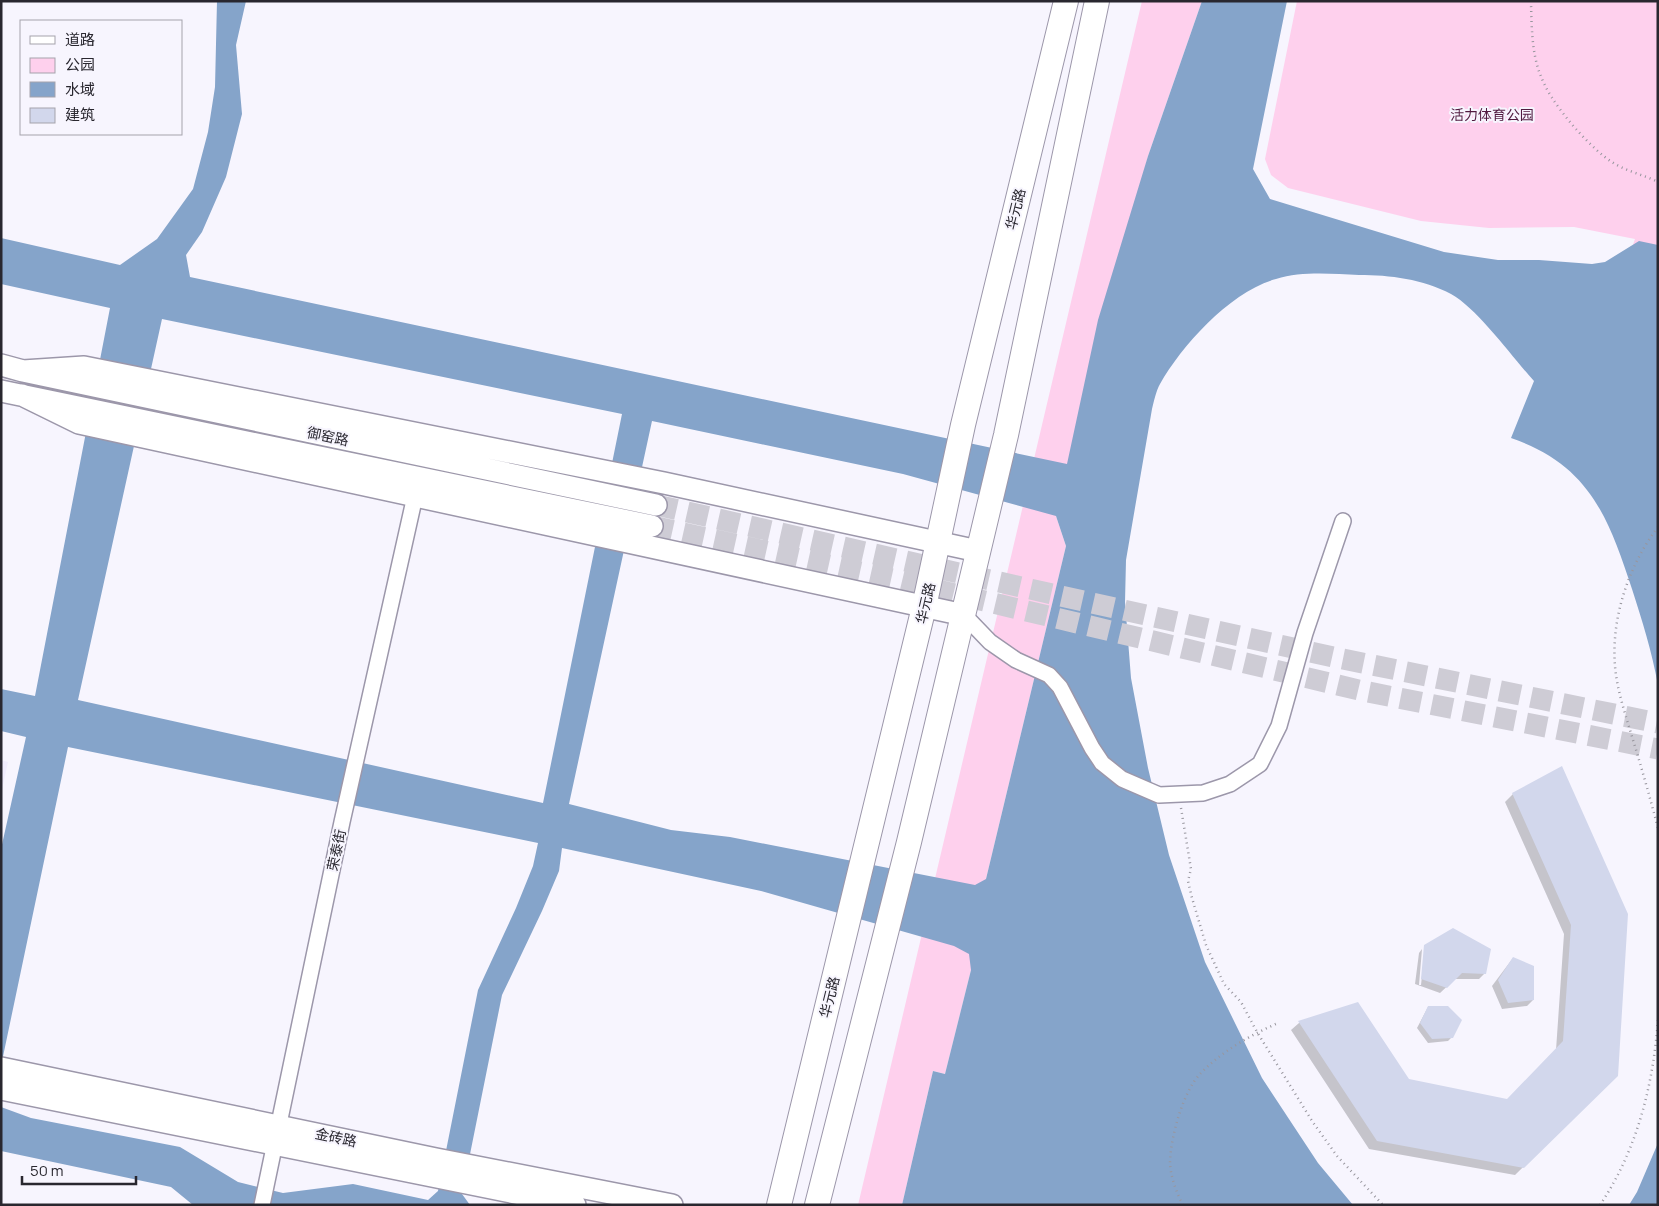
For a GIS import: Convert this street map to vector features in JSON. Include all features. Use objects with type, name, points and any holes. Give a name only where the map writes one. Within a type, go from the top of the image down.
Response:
[{"type":"main road","name":"华元路","points":[[779,1205],[924,607],[963,425],[1066,1]]},
{"type":"main road","points":[[817,1205],[910,842],[964,615],[987,507],[1006,435],[1097,1]]},
{"type":"street","name":"御窑路","points":[[1,365],[23,372],[85,376],[656,505]]},
{"type":"street","points":[[85,376],[160,382],[664,483],[978,551]]},
{"type":"street","points":[[1,390],[22,395],[80,415],[415,496],[964,615],[990,642],[1016,660],[1049,675],[1060,686],[1092,748],[1102,763],[1122,779],[1159,795],[1203,793],[1230,784],[1260,764],[1279,726],[1305,633],[1343,521]]},
{"type":"street","name":"御窑路","points":[[148,430],[652,526]]},
{"type":"street","name":"荣泰街","points":[[262,1205],[342,822],[415,496]]},
{"type":"street","name":"金砖路","points":[[1,1068],[278,1125],[434,1167]]},
{"type":"street","name":"金砖路","points":[[1,1089],[274,1146],[434,1167],[479,1175],[521,1192],[575,1205]]},
{"type":"street","name":"金砖路","points":[[521,1192],[672,1205]]},
{"type":"path","points":[[1531,1],[1531,40],[1542,80],[1553,102],[1600,154],[1634,173],[1658,182]]},
{"type":"path","points":[[1658,527],[1644,545],[1626,588],[1618,619],[1615,666],[1621,696],[1658,828]]},
{"type":"path","points":[[1179,794],[1191,869],[1188,881],[1204,938],[1224,984],[1241,1002],[1257,1032],[1312,1121],[1337,1156],[1383,1205]]},
{"type":"path","points":[[1600,1205],[1612,1187],[1634,1140],[1640,1122],[1649,1088],[1658,1020]]},
{"type":"path","points":[[1183,1205],[1173,1179],[1170,1162],[1172,1145],[1184,1102],[1198,1076],[1210,1064],[1257,1032],[1278,1023]]},
{"type":"shaded area","points":[[1,760],[8,762],[1,794]]},
{"type":"green space","points":[[1142,1],[1202,1],[1148,156],[1056,516],[1066,546],[986,879],[971,970],[945,1074],[933,1071],[902,1205],[858,1205]]},
{"type":"green space","name":"活力体育公园","points":[[1297,1],[1658,1],[1658,314],[1624,270],[1635,239],[1574,227],[1489,228],[1421,221],[1288,188],[1271,175],[1265,159]]},
{"type":"water","points":[[217,1],[246,1],[236,45],[242,114],[226,177],[202,232],[186,255],[190,277],[1067,464],[1098,320],[1148,156],[1202,1],[1287,1],[1253,169],[1270,199],[1444,252],[1498,260],[1539,260],[1592,264],[1605,262],[1639,241],[1658,245],[1658,685],[1650,648],[1632,589],[1604,516],[1592,496],[1577,478],[1538,449],[1511,438],[1534,381],[1483,322],[1451,294],[1418,281],[1383,276],[1317,274],[1286,276],[1276,279],[1259,285],[1242,295],[1209,321],[1169,369],[1156,393],[1126,560],[1125,602],[1131,678],[1148,768],[1169,855],[1205,962],[1262,1078],[1318,1163],[1353,1205],[902,1205],[933,1071],[945,1074],[971,970],[969,954],[954,946],[761,891],[562,848],[559,871],[502,995],[462,1194],[470,1205],[193,1205],[171,1187],[1,1151],[1,1107],[31,1118],[180,1147],[238,1182],[283,1193],[353,1184],[428,1200],[438,1191],[478,990],[516,908],[533,866],[538,843],[68,747],[1,1066],[1,849],[26,737],[1,731],[1,689],[35,696],[110,308],[1,284],[1,238],[120,265],[157,239],[193,189],[208,132],[215,87]],"holes":[[[162,319],[622,414],[543,803],[78,700]],[[652,421],[903,474],[1056,516],[1066,546],[986,879],[975,885],[730,837],[671,830],[569,804]]]},
{"type":"water","points":[[1658,1143],[1658,1205],[1629,1205],[1637,1192]]},
{"type":"building","points":[[1562,766],[1628,914],[1618,1076],[1524,1168],[1377,1141],[1298,1021],[1358,1002],[1409,1079],[1507,1099],[1563,1041],[1571,925],[1512,793]]},
{"type":"building","points":[[1453,928],[1491,949],[1486,974],[1462,973],[1447,988],[1421,979],[1424,945]]},
{"type":"building","points":[[1513,957],[1534,966],[1534,1000],[1508,1003],[1498,980]]},
{"type":"building","points":[[1428,1006],[1448,1006],[1462,1020],[1453,1038],[1432,1039],[1420,1023]]},
{"type":"tunnel","points":[[656,505],[1333,657],[1658,723]]},
{"type":"tunnel","points":[[652,526],[892,579],[1363,691],[1658,749]]}]
